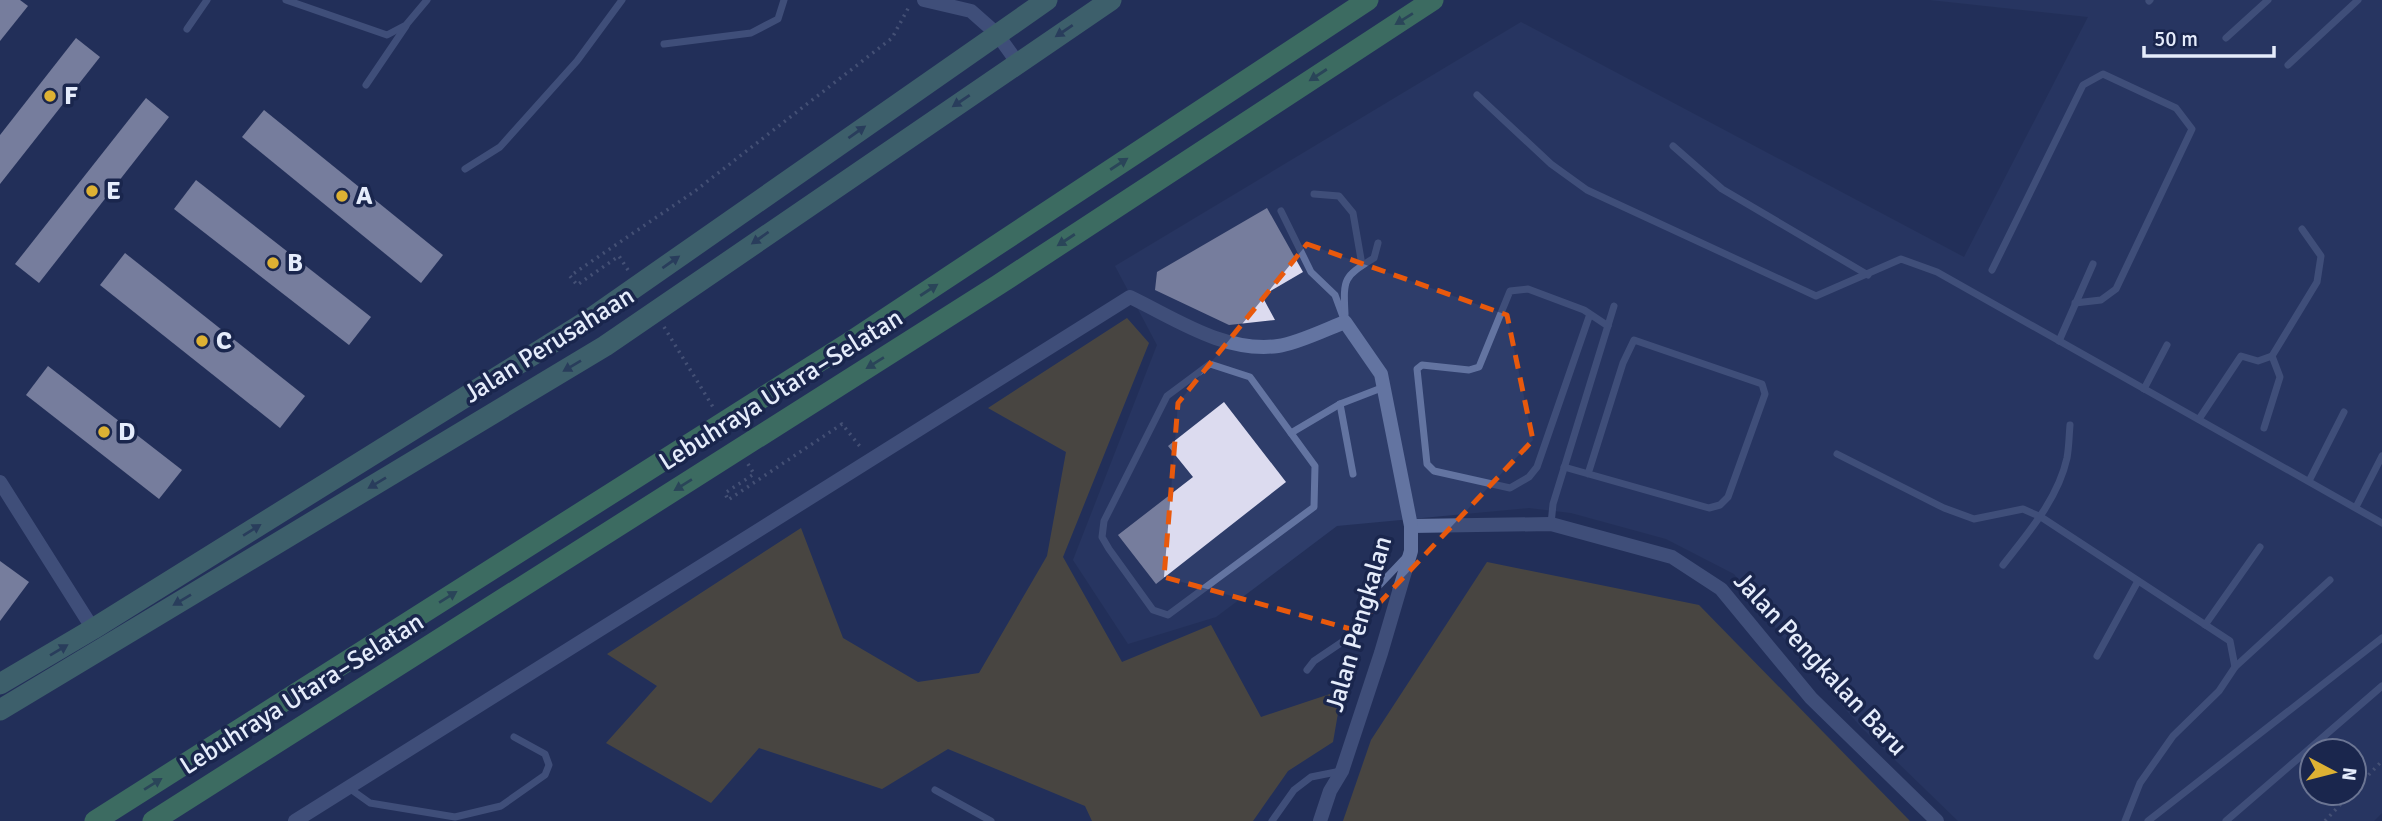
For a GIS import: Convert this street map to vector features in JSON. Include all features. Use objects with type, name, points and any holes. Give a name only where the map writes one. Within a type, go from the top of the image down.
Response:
[{"type":"highway","name":"Lebuhraya Utara–Selatan","points":[[95,821],[850,342],[1368,0]]},
{"type":"highway","name":"Lebuhraya Utara–Selatan","points":[[153,821],[986,293],[1433,0]]},
{"type":"main road","name":"Jalan Perusahaan","points":[[0,684],[93,629],[587,321],[1047,0]]},
{"type":"main road","name":"Jalan Perusahaan","points":[[0,710],[605,346],[1111,0]]},
{"type":"street","points":[[924,0],[971,11],[997,34],[1017,62]]},
{"type":"street","points":[[295,821],[1130,297],[1193,330],[1240,345],[1280,346],[1345,322]]},
{"type":"street","name":"Jalan Pengkalan","points":[[1320,821],[1330,791],[1342,771],[1411,551],[1411,526],[1381,374],[1345,322]]},
{"type":"street","points":[[0,482],[93,629]]},
{"type":"street","name":"Jalan Pengkalan Baru","points":[[1411,526],[1551,524],[1672,556],[1721,589],[1811,698],[1937,821]]},
{"type":"lane","points":[[187,29],[207,0]]},
{"type":"lane","points":[[286,0],[387,34],[406,25]]},
{"type":"lane","points":[[366,85],[406,25],[427,0]]},
{"type":"lane","points":[[465,169],[500,147],[578,61],[622,0]]},
{"type":"lane","points":[[664,44],[751,33],[778,19],[784,0]]},
{"type":"lane","points":[[2226,38],[2268,0]]},
{"type":"lane","points":[[2288,65],[2358,0]]},
{"type":"lane","points":[[1992,270],[2083,85],[2103,74],[2176,108],[2192,129],[2116,289],[2101,300],[2075,303]]},
{"type":"lane","points":[[1478,94],[1551,164],[1587,190],[1816,296],[1901,259],[1937,272],[2382,523]]},
{"type":"lane","points":[[1673,146],[1721,190],[1868,275]]},
{"type":"lane","points":[[1314,194],[1339,196],[1353,214],[1362,265]]},
{"type":"lane","points":[[1282,211],[1311,272],[1335,295],[1345,322]]},
{"type":"lane","points":[[2199,419],[2241,356],[2258,361],[2272,356],[2317,282],[2320,256],[2302,229]]},
{"type":"lane","points":[[1345,322],[1344,294],[1347,276],[1374,258],[1378,243]]},
{"type":"lane","points":[[2059,341],[2093,264]]},
{"type":"lane","points":[[1590,314],[1537,467],[1529,477],[1510,488],[1434,471],[1427,464],[1417,369],[1422,365],[1469,370],[1479,367],[1510,290],[1528,289],[1590,314],[1608,326]]},
{"type":"lane","points":[[1551,524],[1553,504],[1614,306]]},
{"type":"lane","points":[[1564,467],[1588,474],[1709,508],[1720,505],[1728,497],[1765,394],[1762,384],[1634,340],[1623,363],[1588,474]]},
{"type":"lane","points":[[2144,388],[2167,345]]},
{"type":"lane","points":[[2264,428],[2280,377],[2272,356]]},
{"type":"lane","points":[[1210,365],[1250,377],[1291,433],[1315,467],[1314,507],[1181,607],[1168,615],[1153,610],[1102,537],[1104,522],[1167,396],[1210,365]]},
{"type":"lane","points":[[1291,433],[1339,404],[1384,387]]},
{"type":"lane","points":[[1339,404],[1353,474]]},
{"type":"lane","points":[[2309,481],[2344,412]]},
{"type":"lane","points":[[2003,565],[2041,517],[2067,459],[2070,425]]},
{"type":"lane","points":[[1837,454],[1944,508],[1975,519],[2023,509],[2041,517],[2230,641],[2235,667]]},
{"type":"lane","points":[[2356,508],[2382,456]]},
{"type":"lane","points":[[2205,625],[2260,547]]},
{"type":"lane","points":[[1307,670],[1314,661],[1357,632],[1370,594],[1411,551]]},
{"type":"lane","points":[[2125,821],[2140,783],[2173,736],[2219,691],[2235,667],[2330,580]]},
{"type":"lane","points":[[2097,656],[2138,581]]},
{"type":"lane","points":[[2148,821],[2382,638]]},
{"type":"lane","points":[[2226,821],[2382,685]]},
{"type":"lane","points":[[349,788],[370,803],[455,817],[501,806],[545,775],[549,765],[545,754],[514,737]]},
{"type":"lane","points":[[1272,821],[1294,790],[1311,777],[1342,771]]},
{"type":"lane","points":[[935,790],[991,821]]},
{"type":"path","points":[[634,279],[620,256],[577,285],[570,276],[695,191],[892,38],[913,0]]},
{"type":"path","points":[[662,325],[719,416]]},
{"type":"path","points":[[747,462],[754,474],[724,493],[728,499],[842,424],[870,459]]},
{"type":"path","points":[[2368,776],[2382,761]]},
{"type":"path","points":[[2325,821],[2339,807]]},
{"type":"highlighted area","points":[[1307,244],[1507,315],[1533,440],[1354,630],[1164,577],[1178,403]]},
{"type":"shaded area","points":[[1930,0],[2382,0],[2382,813],[2374,821],[1958,821],[1861,727],[1781,635],[1734,574],[1666,539],[1571,513],[1529,508],[1337,526],[1216,617],[1128,644],[1073,560],[1157,345],[1115,266],[1521,22],[1964,257],[2088,17]]},
{"type":"shaded area","points":[[1127,318],[1149,343],[1063,557],[1122,662],[1211,625],[1261,717],[1342,690],[1333,742],[1288,771],[1253,821],[1092,821],[1085,806],[948,749],[882,789],[759,748],[711,803],[606,743],[657,686],[607,654],[801,528],[843,638],[918,682],[979,673],[1047,556],[1066,452],[988,408]]},
{"type":"shaded area","points":[[1487,562],[1699,605],[1910,821],[1343,821],[1371,740]]},
{"type":"building","points":[[0,0],[20,0],[28,6],[0,41]]},
{"type":"building","name":"F","points":[[76,38],[100,57],[0,184],[0,135]]},
{"type":"building","name":"E","points":[[146,98],[169,117],[39,283],[15,264]]},
{"type":"building","name":"A","points":[[264,110],[443,255],[421,283],[242,137]]},
{"type":"building","name":"B","points":[[196,180],[371,317],[349,345],[174,209]]},
{"type":"building","points":[[1267,208],[1303,272],[1262,296],[1275,320],[1229,325],[1155,290],[1157,272]]},
{"type":"building","name":"C","points":[[125,253],[305,396],[280,428],[100,285]]},
{"type":"building","name":"D","points":[[48,366],[182,470],[159,499],[26,395]]},
{"type":"building","points":[[1224,402],[1286,482],[1156,584],[1118,535],[1193,477],[1168,446]]},
{"type":"building","points":[[0,561],[29,582],[0,621]]},
{"type":"place","name":"F","points":[[50,96]]},
{"type":"place","name":"E","points":[[92,191]]},
{"type":"place","name":"A","points":[[342,196]]},
{"type":"place","name":"B","points":[[273,263]]},
{"type":"place","name":"C","points":[[202,341]]},
{"type":"place","name":"D","points":[[104,432]]}]
